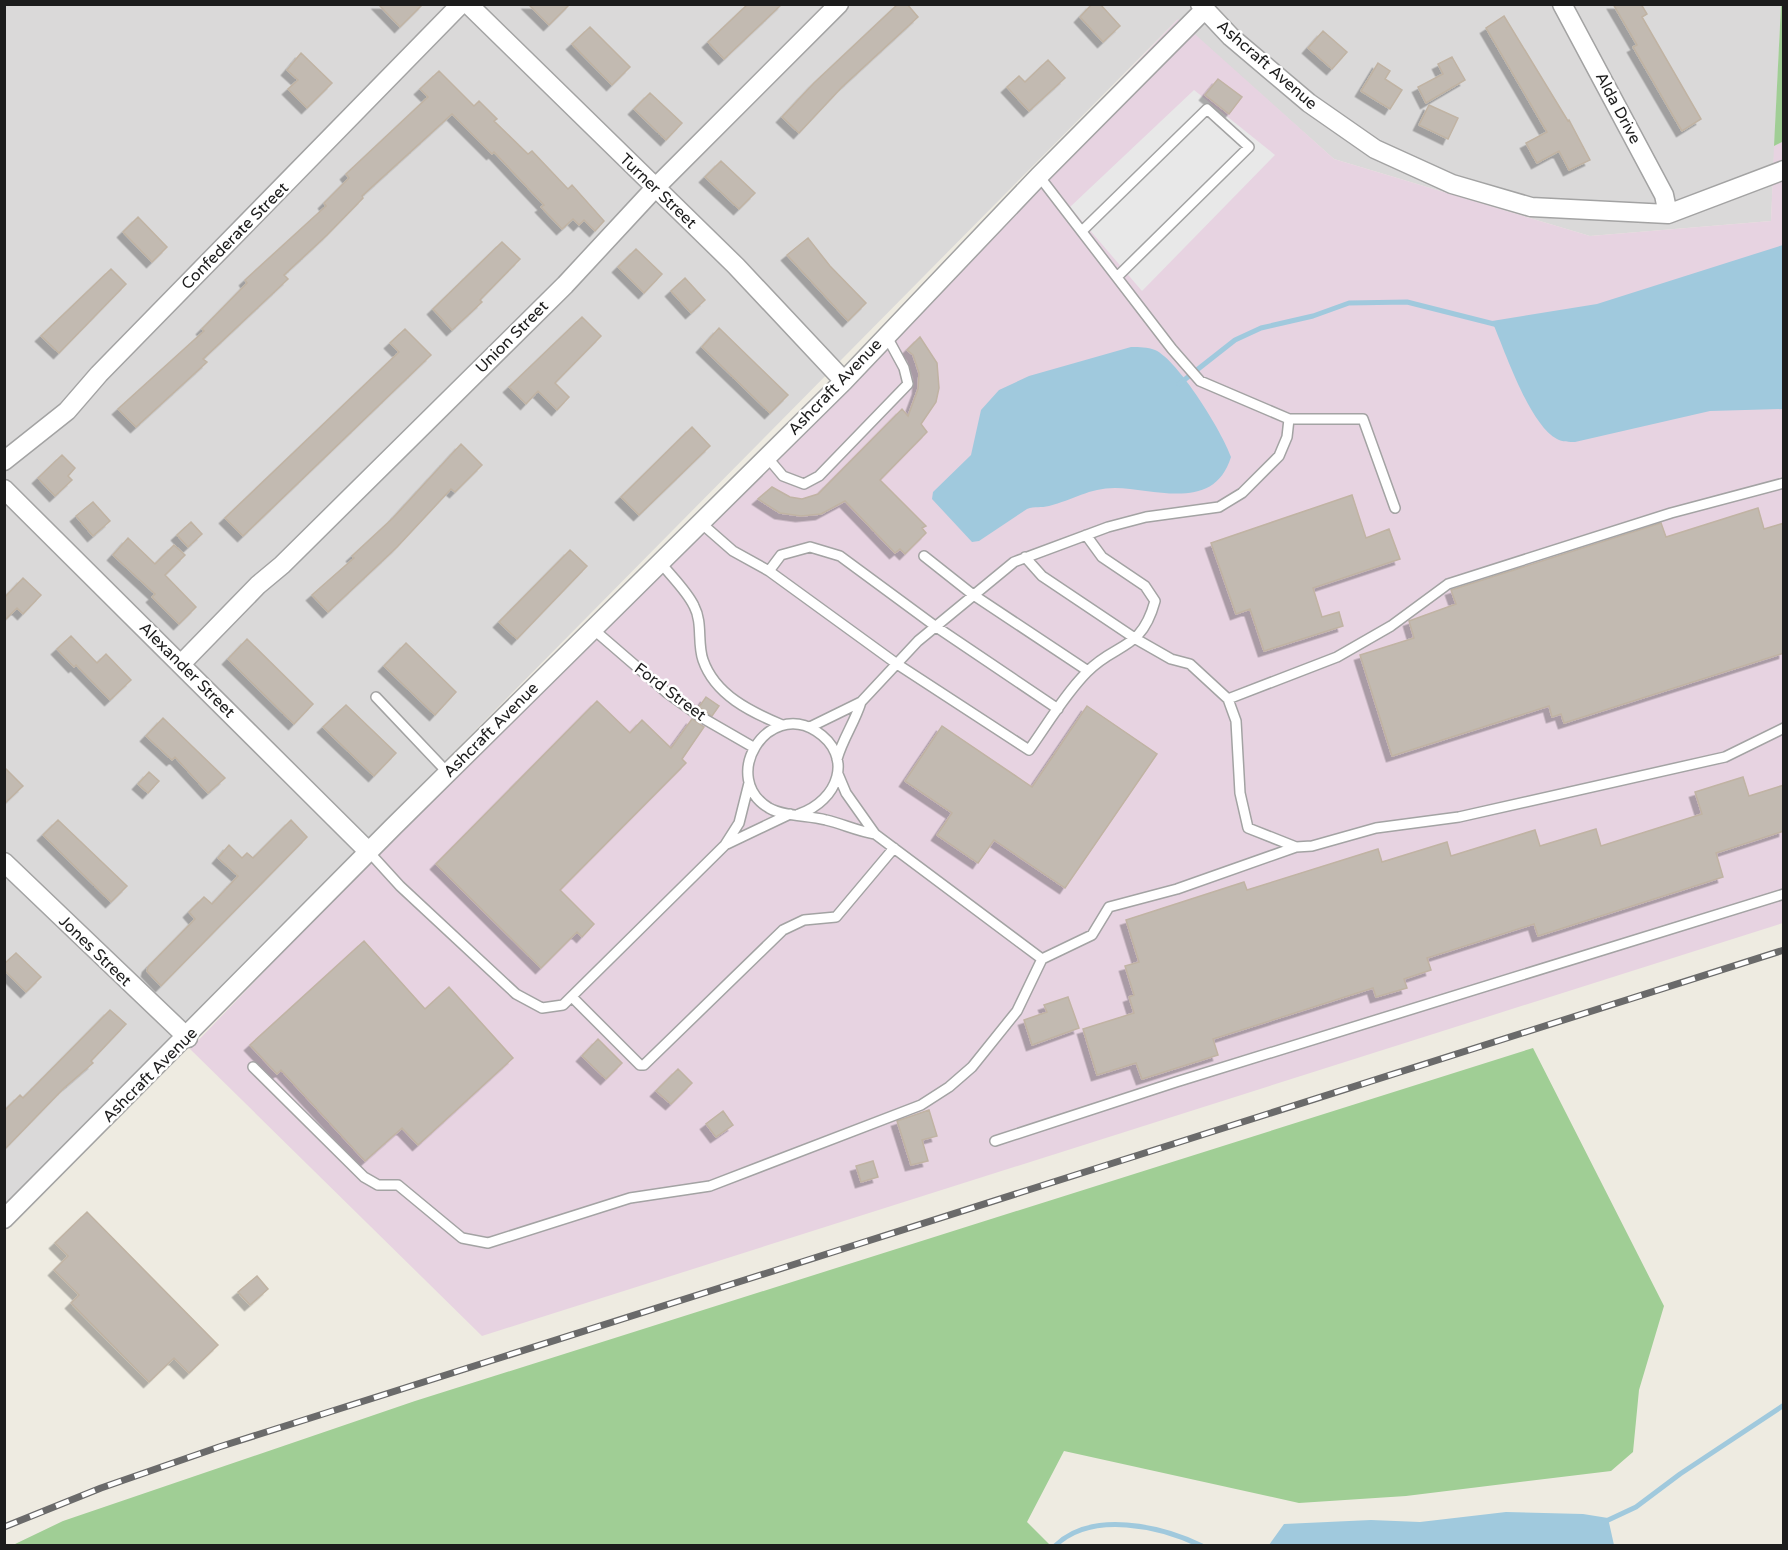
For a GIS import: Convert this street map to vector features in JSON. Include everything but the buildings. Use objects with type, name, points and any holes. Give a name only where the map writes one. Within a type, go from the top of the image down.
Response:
[{"type":"street","name":"Confederate Street","points":[[4,461],[67,411],[107,366],[461,4]]},
{"type":"street","name":"Turner Street","points":[[468,4],[736,266],[844,381]]},
{"type":"street","name":"Union Street","points":[[181,664],[565,285],[655,188],[839,4]]},
{"type":"street","name":"Alda Drive","points":[[1562,4],[1664,195],[1668,214]]},
{"type":"street","name":"Ashcraft Avenue","points":[[4,1219],[188,1038],[448,773],[844,381],[886,334],[1203,7],[1231,37],[1319,109],[1375,149],[1452,184],[1531,207],[1668,214],[1722,196],[1784,171]]},
{"type":"street","name":"Alexander Street","points":[[4,489],[369,852]]},
{"type":"street","name":"Jones Street","points":[[4,862],[188,1038]]},
{"type":"lane","points":[[1082,231],[1207,109],[1249,147],[1117,277]]},
{"type":"lane","points":[[1040,176],[1172,349],[1200,381],[1289,419],[1363,419],[1395,508]]},
{"type":"lane","points":[[767,457],[783,476],[804,484],[819,476],[908,384],[904,368],[886,334]]},
{"type":"lane","points":[[810,727],[861,702],[935,626],[1014,562],[1086,535],[1146,517],[1219,507],[1242,493],[1279,456],[1287,437],[1289,419]]},
{"type":"lane","points":[[1228,699],[1337,657],[1391,626],[1448,584],[1671,513],[1784,483]]},
{"type":"lane","points":[[701,523],[733,551],[769,571],[897,664],[1029,750],[1088,670],[1136,639],[1152,612],[1155,601],[1152,593],[1102,557],[1086,535]]},
{"type":"lane","points":[[769,571],[781,555],[810,547],[840,556],[935,626],[1058,710]]},
{"type":"lane","points":[[924,556],[972,594],[1088,670]]},
{"type":"lane","points":[[1025,557],[1042,576],[1136,639],[1171,659],[1190,664],[1228,699],[1236,722],[1240,793],[1248,828],[1296,847]]},
{"type":"lane","points":[[660,562],[694,606],[701,630],[703,659],[717,685],[750,711],[782,724],[810,727],[827,740],[837,759]]},
{"type":"lane","name":"Ford Street","points":[[593,629],[666,692],[701,717],[753,747]]},
{"type":"lane","points":[[376,698],[448,773]]},
{"type":"lane","points":[[725,845],[794,814],[814,809],[826,799],[834,787],[837,759],[843,737],[857,716],[861,702]]},
{"type":"lane","points":[[369,852],[400,886],[516,994],[542,1008],[563,1005],[725,845],[739,823],[749,783],[747,768],[753,747],[769,730],[782,724]]},
{"type":"lane","points":[[253,1067],[364,1177],[378,1185],[398,1185],[462,1238],[488,1243],[630,1198],[710,1186],[921,1105],[949,1087],[972,1066],[1017,1011],[1042,959],[1092,935],[1109,907],[1177,889],[1296,847],[1312,846],[1376,828],[1459,817],[1725,757],[1784,728]]},
{"type":"lane","points":[[837,773],[846,793],[874,834],[1042,959]]},
{"type":"lane","points":[[749,783],[757,797],[768,807],[828,820],[854,831],[874,834]]},
{"type":"lane","points":[[572,998],[640,1065],[647,1063],[783,930],[804,920],[836,917],[894,848]]},
{"type":"lane","points":[[995,1141],[1176,1082],[1784,894]]},
{"type":"shaded area","points":[[5,5],[1781,5],[1771,221],[1590,236],[1334,159],[1177,20],[5,1206]]},
{"type":"shaded area","points":[[1178,19],[1334,159],[1590,236],[1771,221],[1774,146],[1783,141],[1783,923],[482,1336],[190,1049]]},
{"type":"shaded area","points":[[1194,90],[1275,155],[1142,291],[1070,207]]},
{"type":"green space","points":[[1781,5],[1784,5],[1784,141],[1774,146]]},
{"type":"green space","points":[[1533,1048],[1664,1306],[1639,1390],[1633,1452],[1611,1471],[1406,1496],[1299,1503],[1064,1451],[1027,1522],[1051,1546],[13,1545],[63,1521],[415,1401]]},
{"type":"water","points":[[1783,245],[1783,409],[1710,411],[1575,442],[1557,439],[1547,431],[1528,403],[1492,321],[1597,304]]},
{"type":"water","points":[[1131,347],[1155,350],[1165,356],[1199,398],[1231,457],[1223,474],[1212,485],[1182,494],[1115,488],[1089,492],[1058,504],[1027,509],[979,541],[972,542],[932,499],[933,492],[971,455],[981,410],[999,390],[1029,376]]},
{"type":"water","points":[[1506,1512],[1583,1514],[1608,1518],[1614,1545],[1269,1545],[1284,1524],[1371,1520],[1420,1522]]},
{"type":"waterway","points":[[1179,384],[1235,340],[1261,328],[1313,316],[1349,303],[1407,302],[1498,325]]},
{"type":"waterway","points":[[1604,1522],[1636,1507],[1680,1474],[1784,1405]]},
{"type":"waterway","points":[[1055,1546],[1070,1535],[1087,1528],[1107,1525],[1127,1525],[1167,1532],[1202,1546]]},
{"type":"railway","points":[[4,1527],[101,1488],[219,1447],[1784,950]]}]
